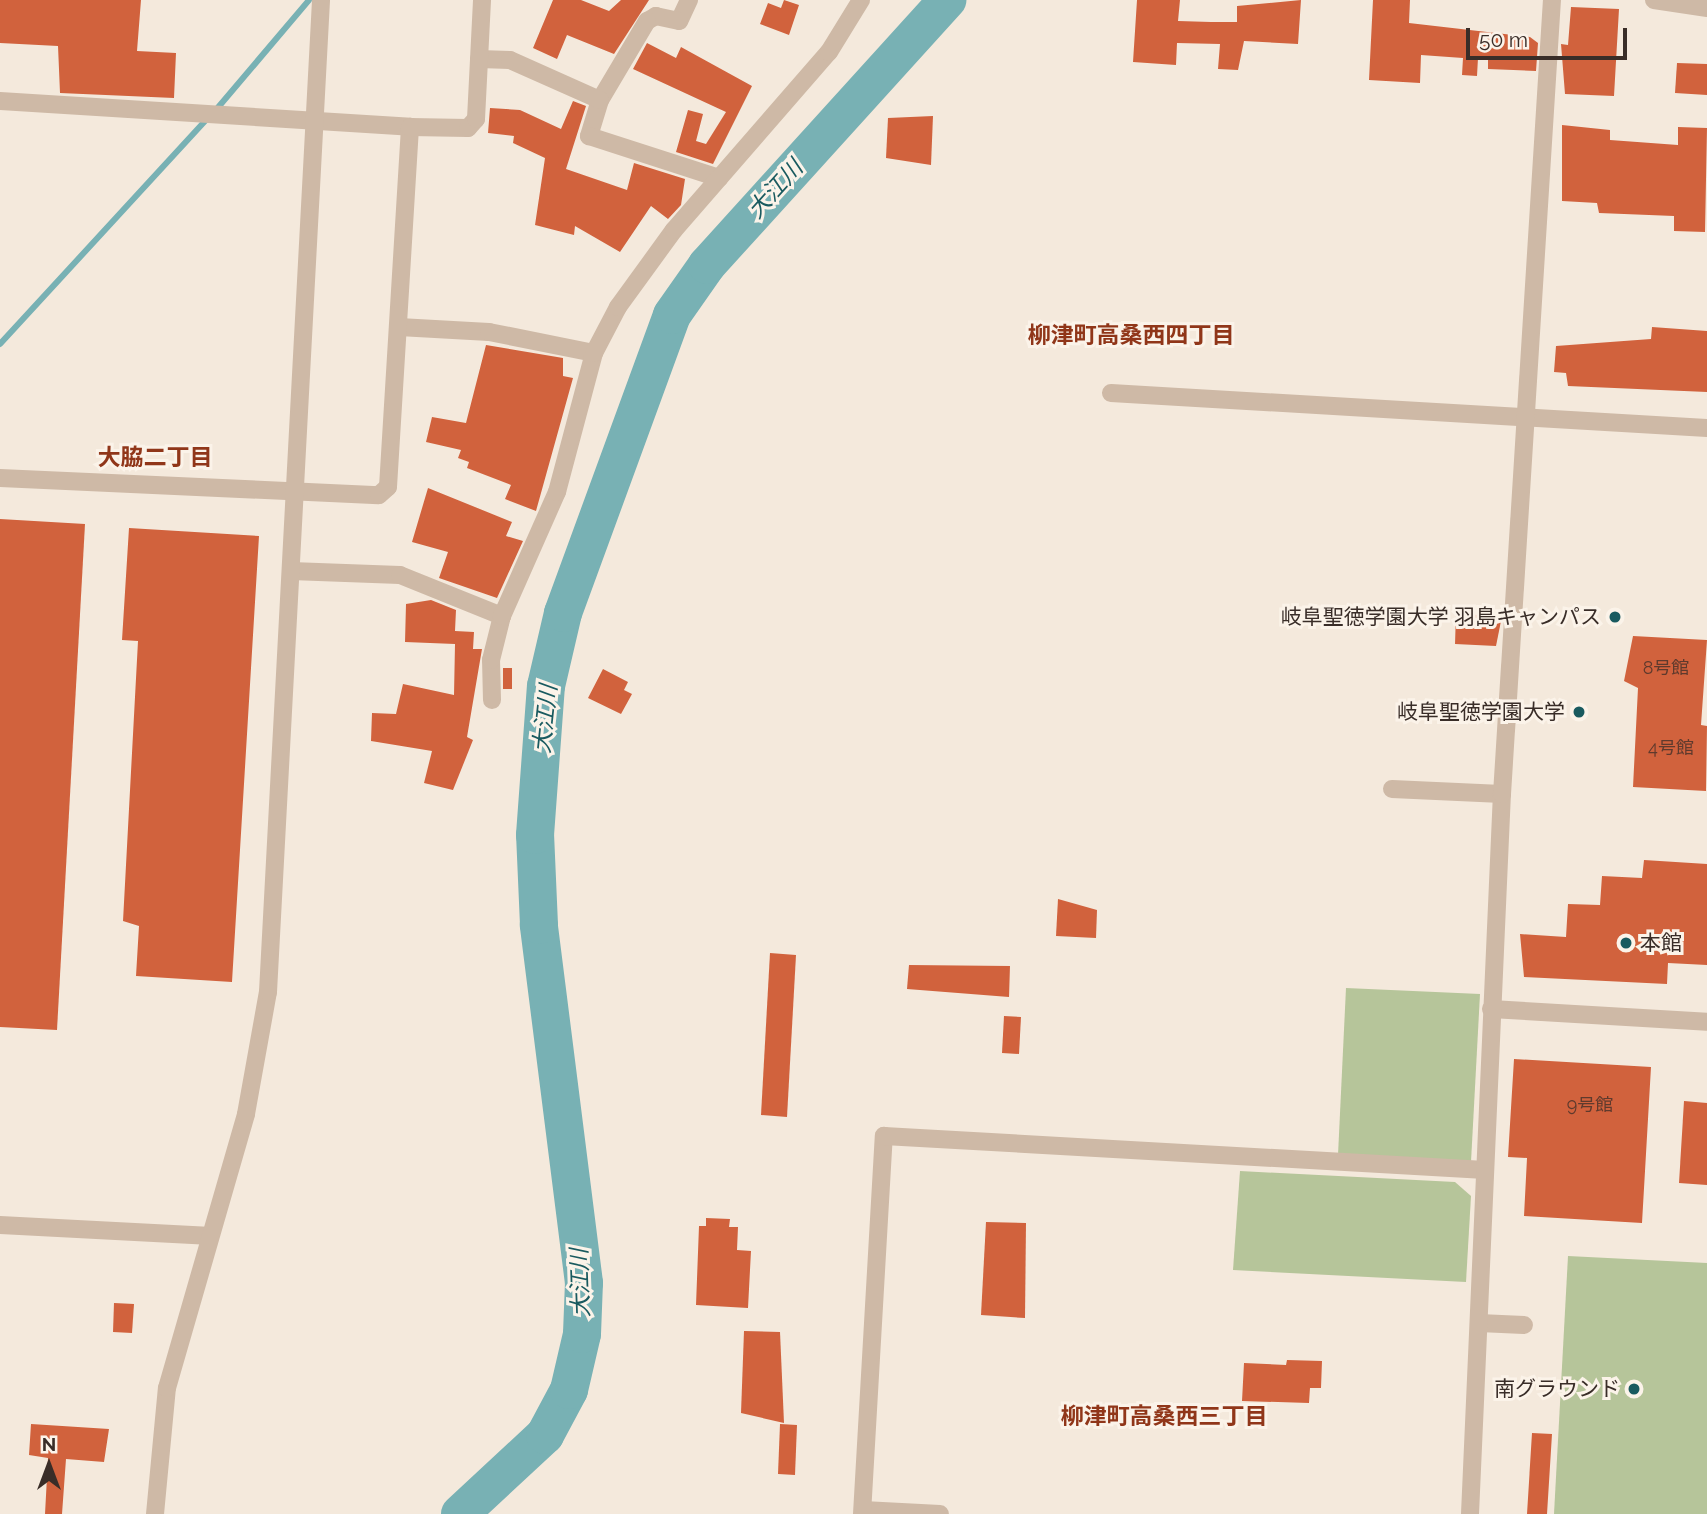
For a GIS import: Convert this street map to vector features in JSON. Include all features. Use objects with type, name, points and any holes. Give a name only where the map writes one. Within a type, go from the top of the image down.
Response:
[{"type":"street","points":[[155,1514],[167,1388],[207,1236],[246,1114],[268,992],[321,0]]},
{"type":"street","points":[[0,101],[315,118],[411,127],[468,128],[476,119],[482,0]]},
{"type":"street","points":[[689,0],[679,21],[651,17],[600,100],[589,136],[719,178]]},
{"type":"street","points":[[492,700],[491,660],[502,616],[557,492],[594,353],[636,280],[719,178],[830,52],[861,0]]},
{"type":"street","points":[[1470,1514],[1502,794],[1552,0]]},
{"type":"street","points":[[1654,0],[1707,8]]},
{"type":"street","points":[[479,59],[510,60],[600,100]]},
{"type":"street","points":[[0,478],[379,495],[388,487],[411,127]]},
{"type":"street","points":[[399,327],[489,332],[594,353]]},
{"type":"street","points":[[1111,393],[1707,428]]},
{"type":"street","points":[[291,571],[400,575],[502,616]]},
{"type":"street","points":[[1392,789],[1502,794]]},
{"type":"street","points":[[1491,1009],[1707,1022]]},
{"type":"street","points":[[940,1514],[862,1512],[884,1136],[1485,1171]]},
{"type":"street","points":[[0,1225],[207,1236]]},
{"type":"street","points":[[1479,1323],[1524,1325]]},
{"type":"green space","points":[[1346,988],[1480,994],[1471,1162],[1338,1155]]},
{"type":"green space","points":[[1240,1171],[1455,1182],[1471,1196],[1466,1282],[1233,1270]]},
{"type":"green space","name":"南グラウンド","points":[[1568,1256],[1707,1263],[1707,1514],[1554,1514]]},
{"type":"building","points":[[0,0],[141,0],[137,51],[176,53],[174,98],[60,93],[58,46],[0,43]]},
{"type":"building","points":[[553,0],[581,0],[609,11],[621,0],[649,0],[614,54],[567,35],[557,59],[533,48]]},
{"type":"building","points":[[784,0],[799,5],[789,35],[760,24],[768,3],[781,8]]},
{"type":"building","points":[[1137,0],[1180,0],[1178,21],[1237,22],[1237,6],[1301,0],[1298,44],[1244,41],[1238,70],[1218,69],[1220,44],[1177,43],[1176,65],[1133,62]]},
{"type":"building","points":[[1373,0],[1410,0],[1409,23],[1530,37],[1538,43],[1536,71],[1488,69],[1488,59],[1478,58],[1477,76],[1462,75],[1463,58],[1421,55],[1420,83],[1369,80]]},
{"type":"building","points":[[1571,7],[1619,9],[1614,96],[1565,94],[1561,44],[1568,45]]},
{"type":"building","points":[[647,43],[676,58],[681,47],[752,86],[713,164],[676,152],[688,110],[703,114],[696,141],[706,144],[726,112],[633,69]]},
{"type":"building","points":[[1677,63],[1707,64],[1707,95],[1675,93]]},
{"type":"building","points":[[573,101],[586,106],[566,169],[627,190],[634,163],[685,179],[681,205],[668,219],[651,206],[620,252],[575,226],[574,235],[535,225],[545,158],[513,143],[514,136],[488,133],[490,108],[520,110],[561,129]]},
{"type":"building","points":[[933,116],[931,165],[886,158],[888,118]]},
{"type":"building","points":[[1562,125],[1610,130],[1610,140],[1678,145],[1678,127],[1707,128],[1705,232],[1674,231],[1674,216],[1599,213],[1597,203],[1562,201]]},
{"type":"building","points":[[1652,327],[1707,331],[1707,392],[1568,386],[1566,373],[1554,372],[1556,346],[1651,339]]},
{"type":"building","points":[[486,345],[563,358],[563,376],[573,378],[536,511],[505,499],[511,485],[467,468],[469,462],[458,458],[461,450],[426,442],[432,417],[466,423]]},
{"type":"building","points":[[428,488],[512,522],[506,536],[523,541],[497,598],[439,578],[448,552],[412,542]]},
{"type":"building","points":[[0,519],[85,524],[57,1030],[0,1027]]},
{"type":"building","points":[[129,528],[259,536],[232,982],[136,976],[139,926],[123,921],[138,641],[122,640]]},
{"type":"building","points":[[431,600],[456,610],[455,631],[474,632],[473,649],[482,649],[467,737],[473,740],[453,790],[424,783],[432,751],[371,741],[372,713],[396,714],[403,684],[454,695],[455,644],[405,642],[406,604]]},
{"type":"building","points":[[1456,614],[1502,616],[1496,646],[1455,644]]},
{"type":"building","points":[[1633,636],[1707,640],[1701,725],[1707,726],[1706,791],[1633,787],[1638,688],[1624,681]]},
{"type":"building","points":[[503,668],[512,668],[512,689],[503,689]]},
{"type":"building","points":[[603,669],[628,682],[624,690],[632,694],[621,714],[588,698]]},
{"type":"building","points":[[1644,860],[1707,864],[1707,965],[1668,963],[1667,984],[1524,977],[1520,934],[1566,937],[1568,904],[1600,905],[1602,876],[1642,878]]},
{"type":"building","points":[[1058,899],[1097,910],[1096,938],[1056,936]]},
{"type":"building","points":[[770,953],[796,955],[787,1117],[761,1115]]},
{"type":"building","points":[[909,965],[1010,966],[1009,997],[907,989]]},
{"type":"building","points":[[1004,1016],[1021,1017],[1019,1054],[1002,1053]]},
{"type":"building","points":[[1514,1059],[1651,1067],[1642,1223],[1524,1216],[1527,1158],[1508,1157]]},
{"type":"building","points":[[1684,1101],[1707,1103],[1707,1185],[1679,1183]]},
{"type":"building","points":[[706,1218],[730,1219],[729,1227],[738,1227],[737,1250],[751,1251],[748,1308],[696,1305],[699,1226],[706,1226]]},
{"type":"building","points":[[986,1222],[1026,1223],[1025,1318],[981,1315]]},
{"type":"building","points":[[114,1303],[134,1304],[132,1333],[113,1332]]},
{"type":"building","points":[[744,1331],[780,1332],[784,1423],[741,1413]]},
{"type":"building","points":[[1287,1360],[1322,1361],[1321,1388],[1310,1388],[1309,1403],[1242,1401],[1244,1363],[1286,1365]]},
{"type":"building","points":[[31,1424],[109,1429],[104,1462],[66,1459],[62,1514],[45,1514],[48,1458],[29,1455]]},
{"type":"building","points":[[780,1424],[797,1425],[795,1475],[778,1474]]},
{"type":"building","points":[[1532,1433],[1552,1434],[1547,1514],[1527,1514]]},
{"type":"waterway","points":[[215,111],[309,0]]},
{"type":"waterway","name":"大江川","points":[[460,1514],[545,1435],[569,1390],[582,1334],[584,1283],[539,925],[535,835],[546,686],[563,613],[672,315],[707,265],[947,0]]},
{"type":"waterway","points":[[0,344],[208,118]]},
{"type":"place","name":"岐阜聖徳学園大学 羽島キャンパス","points":[[1615,617]]},
{"type":"place","name":"岐阜聖徳学園大学","points":[[1579,712]]},
{"type":"place","name":"本館","points":[[1626,943]]},
{"type":"place","name":"南グラウンド","points":[[1634,1389]]},
{"type":"district","name":"柳津町高桑西四丁目","points":[[1131,335]]},
{"type":"district","name":"大脇二丁目","points":[[155,457]]},
{"type":"district","name":"柳津町高桑西三丁目","points":[[1164,1416]]}]
